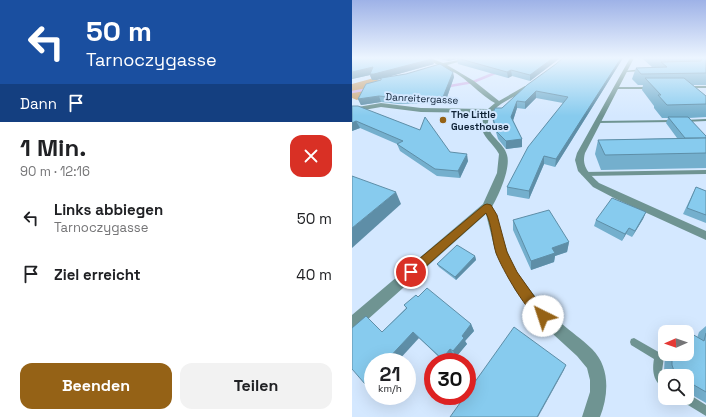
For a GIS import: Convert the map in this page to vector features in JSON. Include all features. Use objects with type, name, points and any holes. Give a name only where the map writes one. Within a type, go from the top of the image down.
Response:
[{"type":"street","points":[[464,77],[472,82],[490,98],[500,103]]},
{"type":"street","points":[[622,77],[596,122],[580,157],[580,167],[584,174],[604,190],[706,236]]},
{"type":"street","points":[[352,324],[487,207],[494,195],[504,158],[502,152],[490,139],[486,131],[486,121],[491,111],[500,103],[531,85]]},
{"type":"street","name":"Danreitergasse","points":[[352,110],[380,105],[419,110],[491,111]]},
{"type":"street","points":[[487,207],[492,215],[502,252],[513,276],[521,288],[543,316],[585,353],[594,364],[598,374],[599,387],[591,417]]},
{"type":"lane","points":[[684,87],[706,87]]},
{"type":"lane","points":[[616,88],[654,88]]},
{"type":"lane","points":[[596,122],[706,120]]},
{"type":"lane","points":[[584,174],[706,172]]},
{"type":"lane","points":[[634,342],[659,357],[657,371],[658,377]]},
{"type":"lane","points":[[694,403],[706,411]]},
{"type":"shaded area","points":[[374,78],[382,83],[357,100],[352,98],[352,84]]},
{"type":"building","points":[[451,77],[443,97],[396,98],[379,96],[358,99],[366,84],[381,80],[381,78]]},
{"type":"building","points":[[537,77],[608,77],[556,159],[544,156],[529,191],[507,187],[528,147],[568,97],[536,91],[525,102],[517,101],[511,117],[522,139],[506,141],[497,132],[492,115],[495,108],[502,108]]},
{"type":"building","points":[[645,78],[684,78],[706,96],[706,104],[667,105],[658,95],[661,95]]},
{"type":"building","points":[[352,106],[358,106],[420,130],[425,117],[450,152],[467,154],[458,171],[435,169],[397,144],[403,141],[356,121],[352,123]]},
{"type":"building","points":[[668,117],[688,117],[706,136],[706,138],[685,138]]},
{"type":"building","points":[[706,138],[706,153],[605,155],[598,140]]},
{"type":"building","points":[[352,176],[396,192],[352,228]]},
{"type":"building","points":[[696,187],[706,191],[706,215],[687,208]]},
{"type":"building","points":[[612,198],[646,212],[635,231],[629,228],[625,234],[596,220]]},
{"type":"building","points":[[549,210],[569,242],[552,248],[555,253],[531,261],[513,220]]},
{"type":"building","points":[[457,245],[475,256],[455,277],[437,264]]},
{"type":"building","points":[[427,288],[471,324],[462,336],[464,338],[453,351],[450,349],[447,353],[436,353],[413,332],[393,353],[364,353],[364,383],[352,369],[352,328],[366,316],[382,332],[407,308],[404,305],[416,295],[418,297]]},
{"type":"building","points":[[514,327],[566,365],[537,417],[450,417],[459,405],[476,405],[476,380]]},
{"type":"building","points":[[706,333],[706,392],[694,385],[694,369],[673,369],[672,361],[694,361],[694,335],[704,341]]},
{"type":"waterway","points":[[444,87],[473,82],[484,77]]},
{"type":"waterway","points":[[352,92],[369,89]]},
{"type":"place","name":"The Little Guesthouse","points":[[443,120]]},
{"type":"route","points":[[411,272],[487,207],[494,220],[498,241],[506,264],[521,288],[543,316]]}]
